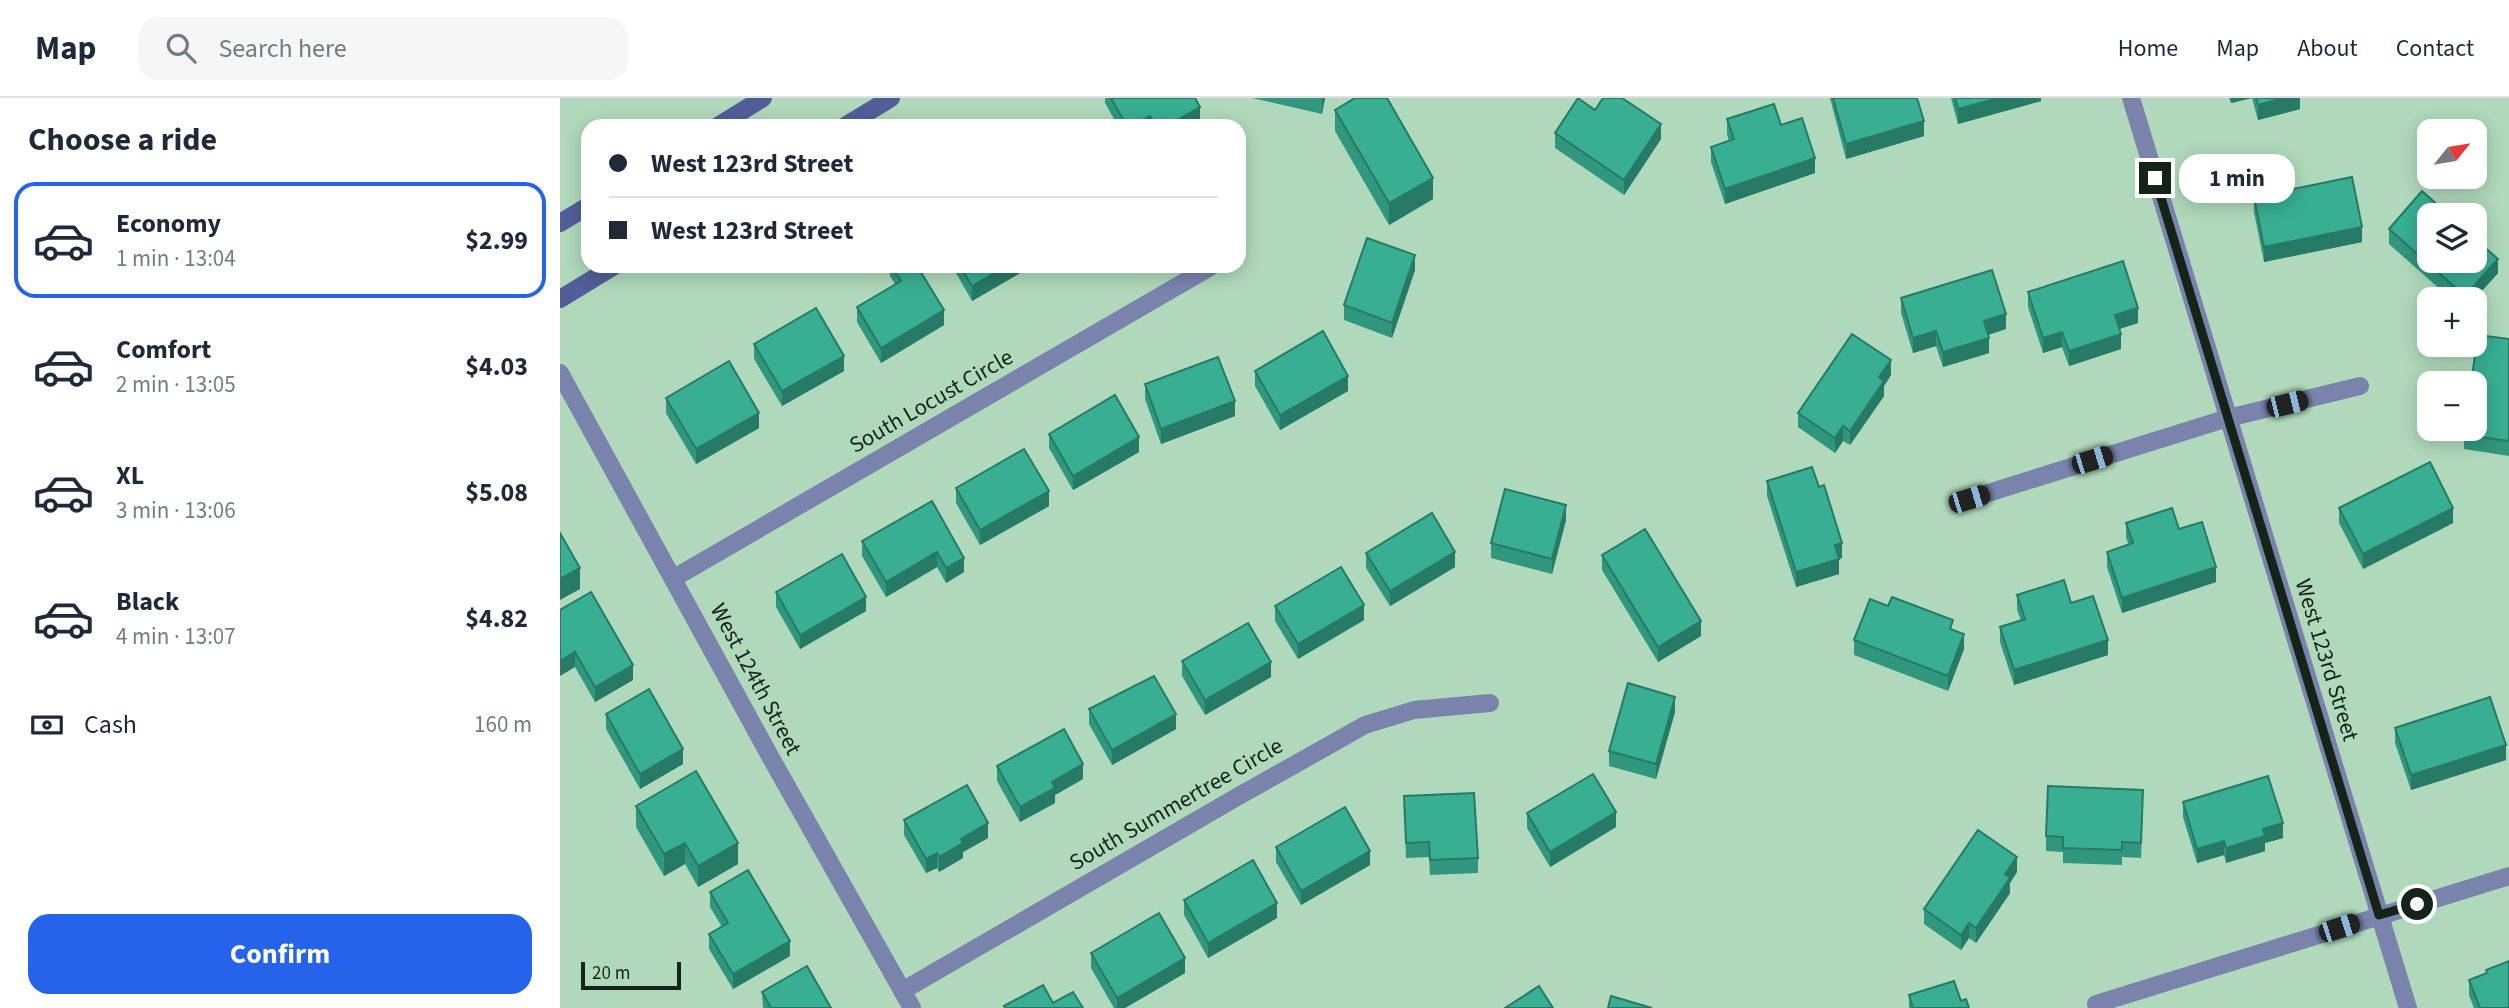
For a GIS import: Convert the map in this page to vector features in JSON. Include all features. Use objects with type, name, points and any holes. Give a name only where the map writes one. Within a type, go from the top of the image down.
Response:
[{"type":"main road","points":[[729,119],[763,98]]},
{"type":"main road","points":[[856,119],[891,98]]},
{"type":"main road","points":[[560,223],[581,210]]},
{"type":"main road","points":[[560,299],[603,273]]},
{"type":"street","name":"West 123rd Street","points":[[2131,98],[2408,1008]]},
{"type":"street","name":"South Locust Circle","points":[[674,578],[1200,273]]},
{"type":"street","name":"West 124th Street","points":[[560,373],[771,758],[912,1008]]},
{"type":"street","points":[[1969,499],[2228,418],[2360,386]]},
{"type":"street","name":"South Summertree Circle","points":[[902,991],[1365,725],[1414,710],[1490,703]]},
{"type":"street","points":[[2095,1004],[2509,876]]},
{"type":"building","points":[[1111,98],[1195,98],[1200,107],[1179,119],[1152,119],[1150,116],[1145,119],[1123,119]]},
{"type":"building","points":[[1355,98],[1387,98],[1433,178],[1389,203],[1335,110]]},
{"type":"building","points":[[1578,98],[1595,110],[1603,98],[1622,98],[1661,124],[1624,180],[1555,133]]},
{"type":"building","points":[[1833,98],[1917,98],[1924,121],[1846,144]]},
{"type":"building","points":[[1955,98],[1999,98],[1958,109]]},
{"type":"building","points":[[2256,98],[2284,98],[2258,105]]},
{"type":"building","points":[[1774,104],[1781,125],[1802,118],[1815,158],[1725,189],[1711,147],[1734,139],[1727,119]]},
{"type":"building","points":[[2352,177],[2362,227],[2264,247],[2254,197]]},
{"type":"building","points":[[2422,191],[2436,203],[2417,203],[2417,254],[2389,229]]},
{"type":"building","points":[[1367,238],[1415,255],[1392,323],[1344,305]]},
{"type":"building","points":[[2487,249],[2498,259],[2487,271]]},
{"type":"building","points":[[2123,261],[2138,308],[2115,315],[2121,334],[2069,351],[2062,332],[2043,338],[2028,292]]},
{"type":"building","points":[[1992,270],[2006,314],[1984,321],[1989,338],[1943,352],[1936,331],[1913,338],[1901,298]]},
{"type":"building","points":[[896,273],[921,273],[944,310],[881,348],[857,307],[901,281]]},
{"type":"building","points":[[964,273],[994,273],[972,286]]},
{"type":"building","points":[[2439,273],[2486,273],[2473,287],[2455,287]]},
{"type":"building","points":[[816,308],[844,356],[782,391],[754,344]]},
{"type":"building","points":[[1323,331],[1348,376],[1280,415],[1255,371]]},
{"type":"building","points":[[1852,334],[1891,360],[1879,377],[1884,381],[1850,431],[1843,426],[1835,438],[1798,413]]},
{"type":"building","points":[[2487,336],[2509,339],[2509,441],[2487,438],[2487,371],[2473,371],[2475,357],[2487,357]]},
{"type":"building","points":[[1218,357],[1235,401],[1161,429],[1145,384]]},
{"type":"building","points":[[729,361],[759,413],[696,449],[666,398]]},
{"type":"building","points":[[1115,395],[1139,437],[1073,476],[1049,434]]},
{"type":"building","points":[[1024,449],[1049,491],[980,530],[956,488]]},
{"type":"building","points":[[2430,462],[2453,508],[2363,554],[2339,508]]},
{"type":"building","points":[[1812,467],[1819,487],[1824,485],[1842,543],[1835,545],[1839,559],[1796,572],[1767,481]]},
{"type":"building","points":[[1505,489],[1566,505],[1552,559],[1491,543]]},
{"type":"building","points":[[932,501],[964,558],[946,568],[937,552],[886,582],[862,541]]},
{"type":"building","points":[[2172,508],[2179,529],[2202,522],[2216,567],[2122,598],[2107,552],[2133,543],[2126,523]]},
{"type":"building","points":[[1432,513],[1455,552],[1390,591],[1366,553]]},
{"type":"building","points":[[1645,529],[1701,621],[1658,647],[1602,555]]},
{"type":"building","points":[[560,533],[580,568],[560,579]]},
{"type":"building","points":[[842,554],[866,597],[800,635],[776,592]]},
{"type":"building","points":[[1341,567],[1364,605],[1298,644],[1275,606]]},
{"type":"building","points":[[2064,580],[2071,603],[2093,596],[2108,640],[2014,670],[2000,627],[2025,619],[2017,595]]},
{"type":"building","points":[[591,592],[633,665],[595,687],[575,652],[560,661],[560,610]]},
{"type":"building","points":[[1892,597],[1953,620],[1950,629],[1964,634],[1948,676],[1854,640],[1870,599],[1888,606]]},
{"type":"building","points":[[1248,623],[1271,662],[1205,700],[1182,661]]},
{"type":"building","points":[[1154,676],[1176,714],[1112,750],[1089,709]]},
{"type":"building","points":[[1628,683],[1675,697],[1656,764],[1609,751]]},
{"type":"building","points":[[649,689],[683,749],[640,774],[606,714]]},
{"type":"building","points":[[2490,697],[2506,745],[2411,775],[2395,728]]},
{"type":"building","points":[[1064,729],[1083,764],[1052,782],[1055,788],[1020,807],[997,766]]},
{"type":"building","points":[[696,771],[738,843],[698,866],[685,843],[664,854],[636,806]]},
{"type":"building","points":[[1593,774],[1616,812],[1550,852],[1527,813]]},
{"type":"building","points":[[2268,776],[2283,823],[2263,829],[2265,836],[2226,848],[2224,841],[2197,849],[2183,802]]},
{"type":"building","points":[[967,785],[988,823],[961,839],[963,843],[939,857],[937,853],[926,859],[904,820]]},
{"type":"building","points":[[2048,786],[2143,790],[2141,843],[2122,842],[2122,850],[2063,848],[2063,837],[2046,836]]},
{"type":"building","points":[[1474,793],[1478,858],[1430,860],[1429,842],[1406,843],[1404,796]]},
{"type":"building","points":[[1345,807],[1370,851],[1301,891],[1276,847]]},
{"type":"building","points":[[1978,830],[2017,857],[2005,874],[2010,878],[1976,928],[1969,923],[1961,935],[1924,909]]},
{"type":"building","points":[[1253,860],[1277,903],[1208,943],[1184,900]]},
{"type":"building","points":[[748,870],[790,941],[733,974],[709,934],[728,923],[710,892]]},
{"type":"building","points":[[1159,913],[1185,958],[1117,998],[1091,953]]},
{"type":"building","points":[[2509,961],[2509,1008],[2480,1008],[2469,980]]},
{"type":"building","points":[[807,966],[831,1008],[771,1008],[762,992]]},
{"type":"building","points":[[1954,981],[1961,1001],[1966,999],[1969,1008],[1913,1008],[1909,995]]},
{"type":"building","points":[[1043,985],[1053,1003],[1073,992],[1083,1008],[1005,1008],[1004,1006]]},
{"type":"building","points":[[1539,986],[1553,1008],[1505,1008]]},
{"type":"building","points":[[1611,996],[1652,1008],[1608,1008]]},
{"type":"route","points":[[2155,178],[2251,486],[2379,915],[2417,904]]}]
